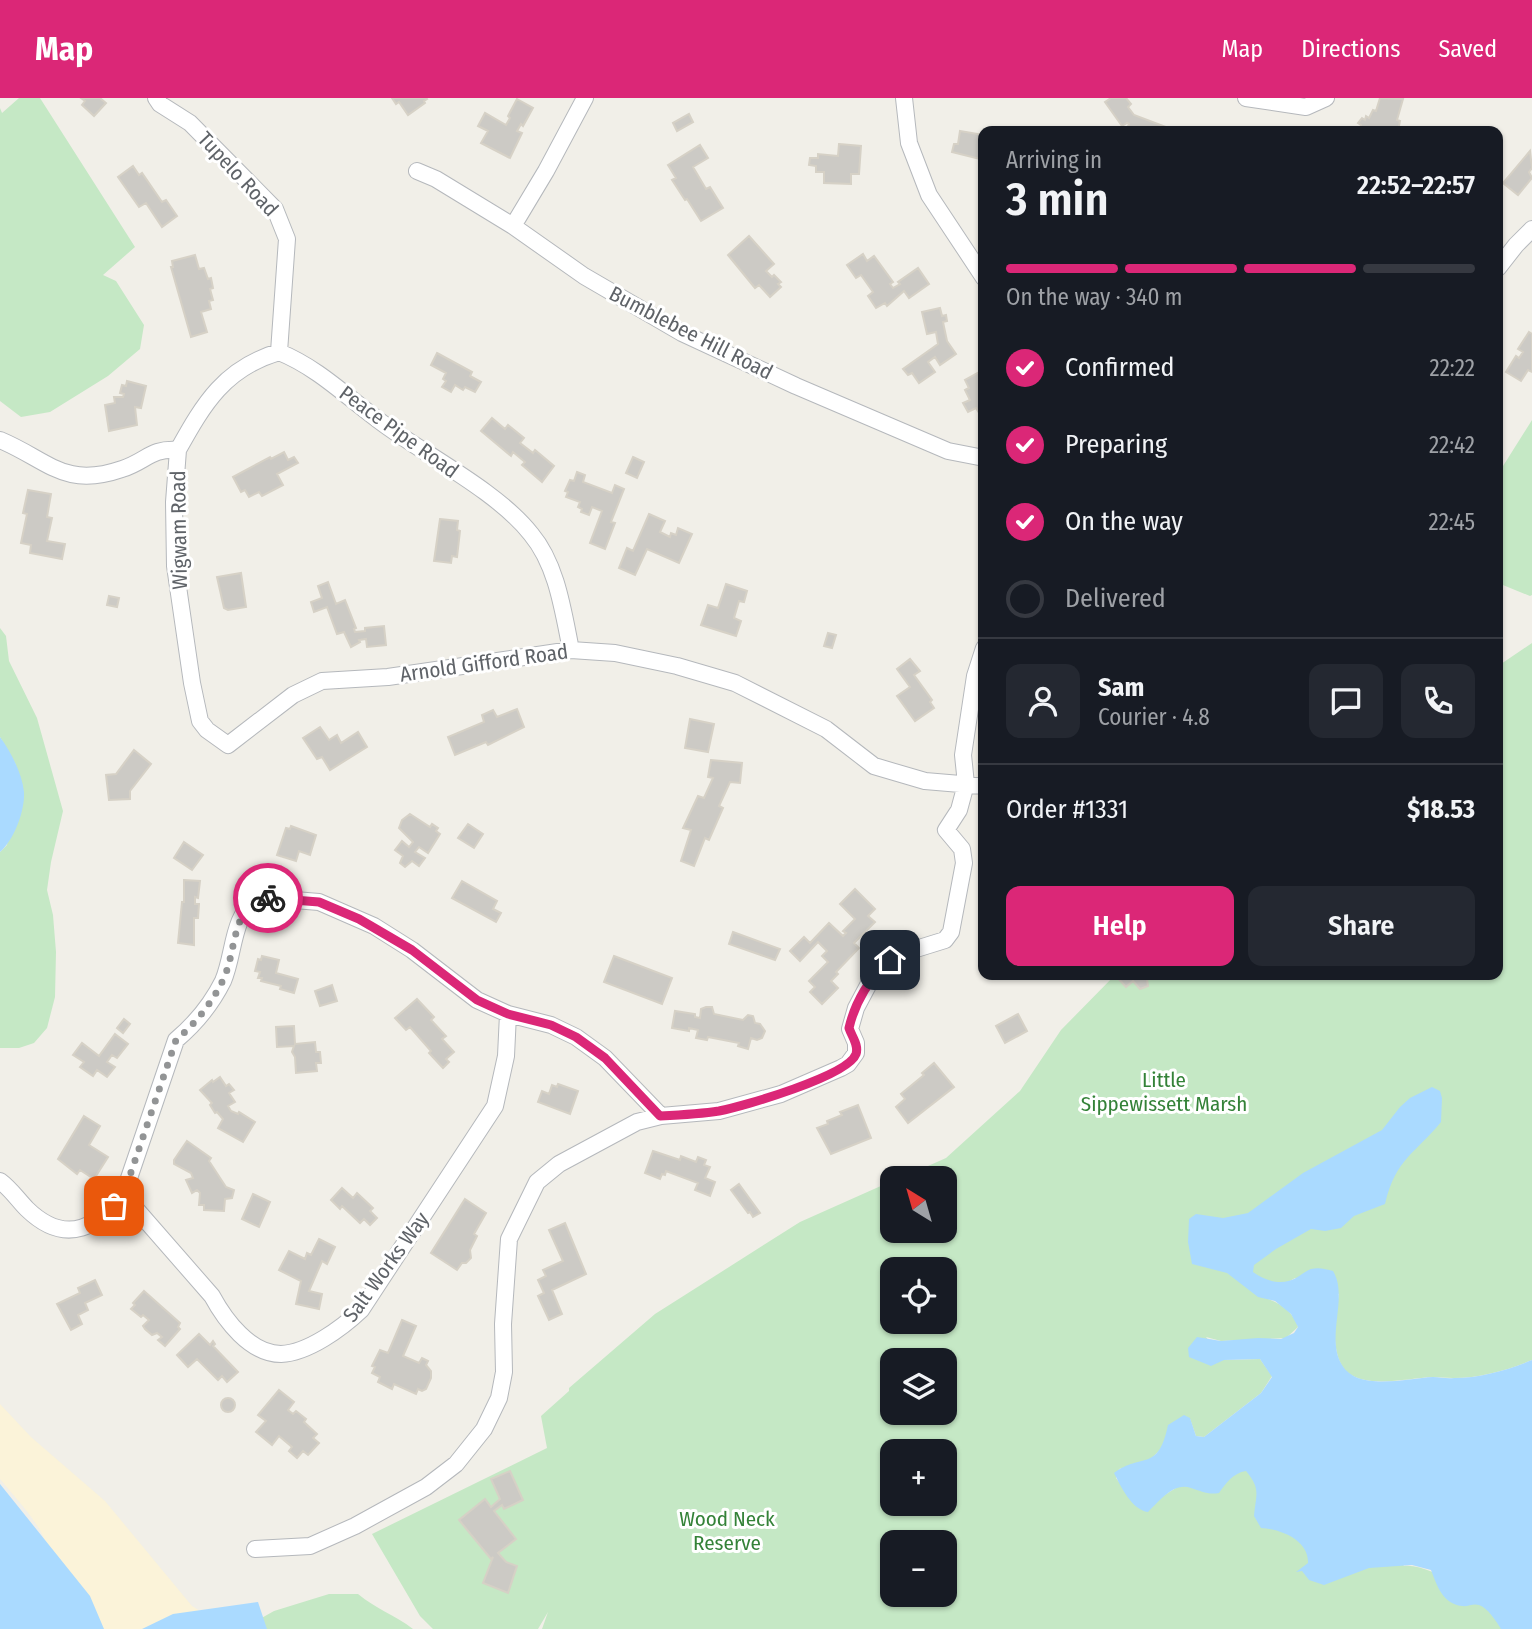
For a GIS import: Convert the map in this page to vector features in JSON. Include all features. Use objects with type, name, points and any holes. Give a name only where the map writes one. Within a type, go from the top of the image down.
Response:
[{"type":"street","name":"Tupelo Road","points":[[156,98],[160,104],[190,123],[275,208],[284,226],[287,239],[279,352]]},
{"type":"street","points":[[513,226],[585,98]]},
{"type":"street","points":[[904,98],[909,143],[929,195],[978,269]]},
{"type":"street","points":[[1246,98],[1306,107],[1326,98]]},
{"type":"street","name":"Bumblebee Hill Road","points":[[417,171],[436,179],[513,226],[583,276],[682,333],[796,386],[948,450],[978,457]]},
{"type":"street","points":[[1503,262],[1532,229]]},
{"type":"street","points":[[178,450],[217,390],[246,364],[279,352]]},
{"type":"street","name":"Peace Pipe Road","points":[[279,352],[301,361],[384,425],[493,498],[531,533],[545,554],[560,597],[571,650]]},
{"type":"street","name":"Wigwam Road","points":[[0,440],[43,464],[85,477],[123,469],[157,450],[178,450],[174,502],[175,566],[192,682],[200,721],[207,730],[228,745]]},
{"type":"street","name":"Arnold Gifford Road","points":[[228,745],[293,695],[321,681],[396,676],[571,650],[615,653],[677,666],[735,683],[826,729],[874,766],[925,781],[978,785]]},
{"type":"street","points":[[255,1549],[310,1546],[322,1542],[426,1487],[456,1464],[484,1429],[499,1398],[504,1372],[503,1324],[509,1239],[537,1182],[559,1164],[637,1122],[660,1116],[719,1111],[781,1094],[849,1064],[856,1053],[856,1043],[849,1028],[873,976],[901,954],[945,940],[951,932],[964,863],[962,849],[946,830],[960,810],[966,784],[963,755],[978,667]]},
{"type":"street","points":[[0,1181],[48,1227],[75,1230],[90,1226],[114,1206],[122,1193],[176,1040],[194,1025],[223,980],[244,912],[258,897],[319,902],[359,919],[412,950],[477,1000],[508,1014],[551,1025],[576,1037],[605,1058],[660,1116]]},
{"type":"street","name":"Salt Works Way","points":[[122,1193],[212,1296],[220,1311],[253,1344],[281,1354],[309,1346],[344,1327],[361,1310],[495,1106],[506,1056],[508,1014]]},
{"type":"green space","points":[[19,98],[40,98],[135,247],[103,275],[116,281],[144,325],[140,349],[108,376],[50,412],[21,417],[0,401],[0,108],[2,113]]},
{"type":"green space","points":[[1532,420],[1530,596],[1503,585],[1503,466]]},
{"type":"green space","points":[[0,628],[6,636],[9,661],[37,718],[63,811],[47,890],[53,915],[56,952],[55,997],[47,1028],[34,1043],[19,1048],[0,1048],[0,852],[7,845],[16,765],[0,737]]},
{"type":"green space","points":[[1532,643],[1532,1360],[1473,1377],[1432,1377],[1396,1381],[1369,1381],[1358,1378],[1348,1373],[1341,1364],[1336,1348],[1335,1320],[1339,1294],[1295,1278],[1262,1297],[1284,1308],[1296,1321],[1298,1327],[1286,1338],[1221,1341],[1206,1337],[1224,1360],[1260,1359],[1272,1376],[1261,1393],[1204,1437],[1196,1436],[1190,1419],[1150,1460],[1119,1469],[1116,1478],[1122,1486],[1163,1496],[1179,1486],[1307,1435],[1404,1566],[1417,1567],[1450,1580],[1532,1629],[542,1629],[548,1612],[538,1629],[433,1629],[420,1616],[372,1534],[547,1448],[541,1416],[569,1391],[569,1388],[655,1314],[800,1222],[880,1186],[880,1243],[957,1243],[957,1166],[928,1166],[946,1158],[1020,1091],[1061,1030],[1110,980],[1503,980],[1503,663]]},
{"type":"green space","points":[[329,1594],[358,1594],[413,1629],[242,1629],[274,1611]]},
{"type":"sand","points":[[0,1404],[31,1437],[105,1501],[192,1606],[215,1620],[242,1629],[67,1629],[46,1542],[32,1518],[0,1479]]},
{"type":"water","points":[[0,737],[15,763],[24,792],[18,825],[0,852]]},
{"type":"water","points":[[1432,1087],[1440,1091],[1442,1098],[1441,1122],[1401,1166],[1389,1189],[1385,1204],[1354,1216],[1341,1228],[1325,1231],[1311,1229],[1254,1265],[1253,1272],[1263,1278],[1280,1282],[1291,1280],[1311,1269],[1333,1271],[1339,1293],[1337,1354],[1349,1373],[1359,1378],[1384,1382],[1433,1377],[1474,1377],[1532,1360],[1532,1629],[1501,1629],[1492,1615],[1482,1607],[1455,1605],[1445,1598],[1431,1570],[1412,1565],[1369,1568],[1324,1585],[1309,1580],[1302,1571],[1296,1572],[1308,1563],[1304,1548],[1299,1542],[1284,1533],[1261,1528],[1254,1516],[1256,1487],[1246,1471],[1234,1476],[1219,1493],[1184,1487],[1173,1490],[1148,1512],[1132,1502],[1114,1473],[1154,1456],[1164,1440],[1168,1425],[1184,1415],[1190,1418],[1196,1436],[1204,1437],[1261,1393],[1272,1377],[1260,1359],[1224,1360],[1211,1366],[1189,1357],[1188,1348],[1197,1337],[1221,1341],[1281,1339],[1294,1333],[1298,1327],[1291,1314],[1275,1301],[1258,1297],[1227,1273],[1192,1264],[1188,1242],[1189,1219],[1196,1214],[1223,1218],[1248,1213],[1303,1173],[1382,1130],[1410,1098]]},
{"type":"water","points":[[0,1484],[90,1596],[104,1629],[0,1629]]},
{"type":"water","points":[[258,1602],[267,1629],[142,1629],[173,1614]]},
{"type":"building","points":[[81,98],[100,98],[106,103],[94,116],[82,105],[85,101]]},
{"type":"building","points":[[392,98],[427,99],[408,115],[399,102],[396,104]]},
{"type":"building","points":[[1111,98],[1126,98],[1134,115],[1163,126],[1128,126],[1127,123],[1122,126],[1105,102]]},
{"type":"building","points":[[1380,98],[1403,99],[1397,120],[1400,121],[1399,126],[1360,126],[1358,123],[1362,118],[1369,118],[1373,110],[1376,111]]},
{"type":"building","points":[[517,99],[533,108],[517,131],[522,133],[510,158],[481,143],[488,131],[478,126],[485,113],[506,125]]},
{"type":"building","points":[[689,114],[693,122],[677,131],[673,123]]},
{"type":"building","points":[[960,131],[978,134],[978,158],[952,152],[954,144],[958,144]]},
{"type":"building","points":[[839,144],[861,146],[859,174],[851,174],[851,184],[824,183],[824,172],[816,172],[816,166],[809,165],[810,158],[818,158],[818,154],[838,156]]},
{"type":"building","points":[[700,145],[708,158],[693,167],[706,189],[710,187],[723,208],[701,221],[672,180],[676,178],[668,165]]},
{"type":"building","points":[[1530,151],[1532,168],[1529,172],[1532,178],[1518,195],[1503,183]]},
{"type":"building","points":[[133,166],[139,175],[142,173],[162,202],[166,200],[177,216],[162,227],[146,203],[139,207],[118,177]]},
{"type":"building","points":[[749,236],[774,264],[766,271],[781,282],[778,284],[781,287],[770,297],[759,285],[755,288],[728,255]]},
{"type":"building","points":[[863,254],[867,261],[874,256],[893,282],[890,284],[893,288],[918,268],[929,284],[909,298],[904,291],[887,306],[885,303],[876,308],[868,296],[873,292],[861,275],[856,278],[847,265]]},
{"type":"building","points":[[195,255],[199,269],[204,268],[208,279],[211,278],[213,300],[209,301],[211,309],[201,312],[207,332],[191,337],[171,267],[172,261]]},
{"type":"building","points":[[940,308],[942,316],[946,315],[947,321],[943,322],[947,341],[956,354],[940,365],[935,357],[928,362],[935,372],[919,383],[912,373],[908,375],[903,369],[938,344],[936,332],[927,334],[922,312]]},
{"type":"building","points":[[1529,332],[1532,334],[1532,372],[1528,370],[1521,381],[1506,372],[1516,356],[1519,358],[1523,352],[1518,349]]},
{"type":"building","points":[[437,353],[472,372],[470,376],[481,382],[475,392],[455,385],[451,392],[442,387],[446,381],[443,379],[446,373],[431,365]]},
{"type":"building","points":[[978,373],[978,411],[976,408],[968,412],[963,403],[970,400],[965,390],[969,388],[965,380]]},
{"type":"building","points":[[127,381],[146,386],[141,408],[135,407],[137,425],[109,431],[105,405],[115,403],[114,397],[123,397],[124,394],[120,393],[122,385],[126,386]]},
{"type":"building","points":[[492,418],[505,429],[508,425],[524,438],[520,443],[533,453],[535,450],[554,466],[542,482],[522,465],[525,462],[513,452],[511,456],[481,431]]},
{"type":"building","points":[[284,452],[288,460],[294,457],[298,463],[277,474],[283,485],[262,496],[259,492],[249,497],[245,490],[241,492],[233,477]]},
{"type":"building","points":[[633,457],[644,462],[637,478],[626,473]]},
{"type":"building","points":[[577,472],[585,475],[583,482],[612,493],[615,485],[624,489],[611,522],[615,523],[605,549],[590,543],[602,511],[592,507],[589,515],[581,512],[582,509],[578,507],[580,502],[566,497],[568,492],[565,491],[570,480],[574,481]]},
{"type":"building","points":[[28,490],[51,494],[47,517],[52,518],[47,541],[65,544],[62,559],[30,553],[31,545],[21,543],[27,514],[23,513]]},
{"type":"building","points":[[649,514],[665,521],[660,532],[670,537],[671,533],[676,535],[678,528],[692,534],[679,563],[647,549],[635,575],[619,568],[627,548],[633,551]]},
{"type":"building","points":[[440,519],[458,521],[457,530],[460,531],[457,557],[452,556],[451,563],[434,561]]},
{"type":"building","points":[[241,573],[246,607],[228,610],[224,608],[217,577]]},
{"type":"building","points":[[328,582],[336,604],[345,600],[356,628],[355,632],[384,626],[386,645],[367,647],[366,639],[359,640],[360,642],[351,647],[344,632],[337,634],[327,607],[314,612],[311,602],[322,598],[318,586]]},
{"type":"building","points":[[726,584],[747,591],[744,602],[739,601],[734,618],[741,621],[736,636],[701,625],[708,605],[718,608]]},
{"type":"building","points":[[109,596],[119,598],[117,607],[107,605]]},
{"type":"building","points":[[828,633],[836,635],[832,648],[824,646]]},
{"type":"building","points":[[910,659],[920,671],[914,675],[932,700],[930,702],[934,708],[915,721],[897,696],[910,687],[897,669]]},
{"type":"building","points":[[517,709],[524,727],[488,745],[486,742],[455,755],[448,737],[484,722],[482,715],[493,710],[497,717]]},
{"type":"building","points":[[690,719],[714,724],[708,752],[685,748]]},
{"type":"building","points":[[320,727],[329,740],[337,735],[341,743],[358,732],[367,747],[330,770],[322,757],[317,759],[303,738]]},
{"type":"building","points":[[134,750],[151,764],[130,791],[130,799],[109,800],[106,775],[116,774]]},
{"type":"building","points":[[711,760],[742,763],[740,783],[730,782],[719,806],[723,808],[709,840],[705,838],[694,866],[681,861],[691,830],[683,828],[698,796],[704,798],[713,778],[708,777]]},
{"type":"building","points":[[410,814],[430,827],[432,824],[438,828],[436,831],[440,834],[428,853],[419,847],[415,852],[425,858],[419,866],[412,861],[405,867],[400,863],[403,856],[395,850],[402,841],[409,847],[413,842],[399,828],[402,820]]},
{"type":"building","points":[[468,824],[483,834],[474,848],[458,838]]},
{"type":"building","points":[[291,826],[316,835],[310,855],[299,851],[296,861],[277,855],[286,828],[290,829]]},
{"type":"building","points":[[184,842],[203,855],[192,870],[174,858]]},
{"type":"building","points":[[184,880],[200,881],[198,898],[195,897],[195,904],[199,904],[198,918],[194,918],[194,945],[178,943]]},
{"type":"building","points":[[462,881],[497,901],[493,909],[501,913],[496,922],[452,898]]},
{"type":"building","points":[[855,889],[875,909],[868,916],[875,922],[854,943],[859,948],[836,972],[838,974],[831,981],[838,988],[822,1004],[810,992],[815,987],[809,981],[828,962],[822,956],[827,951],[818,942],[800,961],[790,951],[804,937],[810,943],[829,923],[843,936],[846,933],[843,931],[855,919],[840,904]]},
{"type":"building","points":[[733,932],[780,949],[775,960],[729,944]]},
{"type":"building","points":[[262,956],[279,960],[276,973],[298,979],[294,993],[258,978],[260,972],[255,971],[258,959],[261,960]]},
{"type":"building","points":[[614,956],[672,978],[662,1004],[604,982]]},
{"type":"building","points":[[1120,980],[1147,980],[1148,986],[1140,989],[1133,981],[1126,987]]},
{"type":"building","points":[[332,985],[337,1001],[320,1006],[315,991]]},
{"type":"building","points":[[417,999],[434,1017],[431,1020],[446,1036],[442,1039],[454,1052],[446,1059],[449,1062],[443,1068],[410,1027],[406,1030],[395,1018]]},
{"type":"building","points":[[712,1007],[714,1014],[743,1020],[748,1015],[753,1016],[755,1023],[760,1024],[765,1031],[762,1038],[751,1038],[748,1049],[738,1046],[739,1043],[708,1037],[707,1040],[696,1038],[698,1030],[672,1028],[675,1011],[695,1014],[695,1017],[700,1018],[701,1009]]},
{"type":"building","points":[[1018,1014],[1027,1031],[1005,1043],[996,1026]]},
{"type":"building","points":[[124,1019],[130,1024],[123,1033],[117,1028]]},
{"type":"building","points":[[294,1026],[295,1044],[315,1042],[321,1063],[316,1063],[317,1071],[296,1073],[292,1052],[294,1046],[277,1047],[276,1027]]},
{"type":"building","points":[[115,1034],[128,1044],[117,1058],[112,1055],[107,1062],[115,1067],[107,1077],[97,1070],[93,1076],[80,1067],[84,1062],[73,1055],[82,1043],[99,1056]]},
{"type":"building","points":[[934,1063],[954,1087],[908,1123],[896,1107],[905,1099],[901,1094]]},
{"type":"building","points":[[220,1077],[226,1086],[229,1084],[234,1090],[229,1093],[235,1102],[228,1106],[231,1111],[238,1114],[239,1112],[255,1122],[243,1142],[218,1128],[223,1119],[215,1113],[210,1105],[212,1103],[200,1090]]},
{"type":"building","points":[[558,1084],[578,1091],[570,1114],[538,1102],[542,1091],[549,1094],[552,1085],[557,1087]]},
{"type":"building","points":[[858,1105],[871,1138],[831,1154],[817,1128],[842,1115],[840,1112]]},
{"type":"building","points":[[84,1116],[100,1126],[89,1145],[108,1157],[94,1179],[80,1170],[77,1174],[58,1159]]},
{"type":"building","points":[[187,1141],[211,1158],[209,1161],[226,1187],[234,1190],[232,1198],[225,1199],[224,1211],[204,1210],[204,1205],[199,1205],[200,1193],[197,1190],[192,1193],[186,1180],[193,1178],[191,1173],[174,1164]]},
{"type":"building","points":[[653,1151],[680,1160],[681,1156],[696,1162],[698,1157],[706,1160],[704,1165],[710,1167],[705,1178],[715,1182],[710,1196],[695,1190],[698,1183],[666,1171],[660,1179],[645,1173]]},
{"type":"building","points":[[739,1184],[760,1213],[753,1217],[731,1190]]},
{"type":"building","points":[[342,1188],[353,1198],[357,1193],[373,1208],[370,1211],[377,1218],[370,1225],[364,1219],[360,1223],[342,1206],[340,1209],[331,1200]]},
{"type":"building","points":[[253,1194],[270,1202],[259,1227],[242,1219]]},
{"type":"building","points":[[465,1199],[486,1213],[474,1234],[477,1236],[470,1250],[471,1258],[457,1270],[431,1253]]},
{"type":"building","points":[[565,1223],[586,1274],[552,1290],[562,1314],[549,1320],[538,1296],[544,1293],[538,1280],[546,1276],[543,1270],[563,1261],[549,1230]]},
{"type":"building","points":[[319,1239],[335,1247],[327,1264],[322,1261],[309,1291],[322,1294],[319,1309],[296,1304],[301,1281],[279,1270],[289,1251],[305,1259],[307,1253],[311,1255]]},
{"type":"building","points":[[95,1280],[102,1295],[85,1303],[88,1310],[78,1315],[82,1324],[71,1330],[57,1304],[80,1293],[78,1288]]},
{"type":"building","points":[[144,1291],[180,1323],[180,1329],[165,1346],[158,1340],[162,1337],[157,1333],[152,1335],[143,1326],[149,1320],[131,1309]]},
{"type":"building","points":[[402,1320],[416,1326],[403,1356],[419,1363],[422,1358],[428,1361],[426,1365],[431,1371],[426,1389],[418,1389],[416,1394],[394,1384],[392,1389],[378,1382],[380,1377],[372,1373],[375,1367],[372,1366],[380,1350],[388,1353]]},
{"type":"building","points":[[199,1334],[210,1345],[213,1341],[213,1346],[238,1372],[227,1382],[222,1376],[218,1380],[197,1359],[188,1367],[177,1355]]},
{"type":"building","points":[[279,1390],[294,1402],[288,1410],[293,1414],[296,1411],[306,1419],[304,1422],[317,1434],[313,1438],[319,1443],[308,1455],[303,1451],[297,1458],[289,1451],[292,1447],[279,1436],[272,1445],[256,1432],[266,1421],[258,1415]]},
{"type":"building","points":[[225,1398],[231,1398],[235,1405],[231,1412],[225,1412],[221,1408],[221,1402]]},
{"type":"building","points":[[510,1471],[523,1500],[504,1509],[502,1505],[494,1511],[516,1539],[498,1553],[506,1562],[517,1566],[508,1593],[483,1583],[493,1557],[491,1559],[459,1520],[485,1499],[491,1507],[500,1499],[491,1479]]},
{"type":"way so far","points":[[114,1206],[126,1187],[176,1040],[194,1025],[223,980],[234,938],[248,904],[258,897],[268,898]]},
{"type":"route","points":[[268,898],[319,902],[359,919],[412,950],[477,1000],[508,1014],[551,1025],[576,1037],[605,1058],[660,1116],[719,1111],[781,1094],[849,1064],[856,1053],[856,1043],[849,1028],[856,1007],[873,976],[890,960]]},
{"type":"park label","name":"Little Sippewissett Marsh","points":[[1164,1092]]},
{"type":"park label","name":"Wood Neck Reserve","points":[[727,1531]]}]
